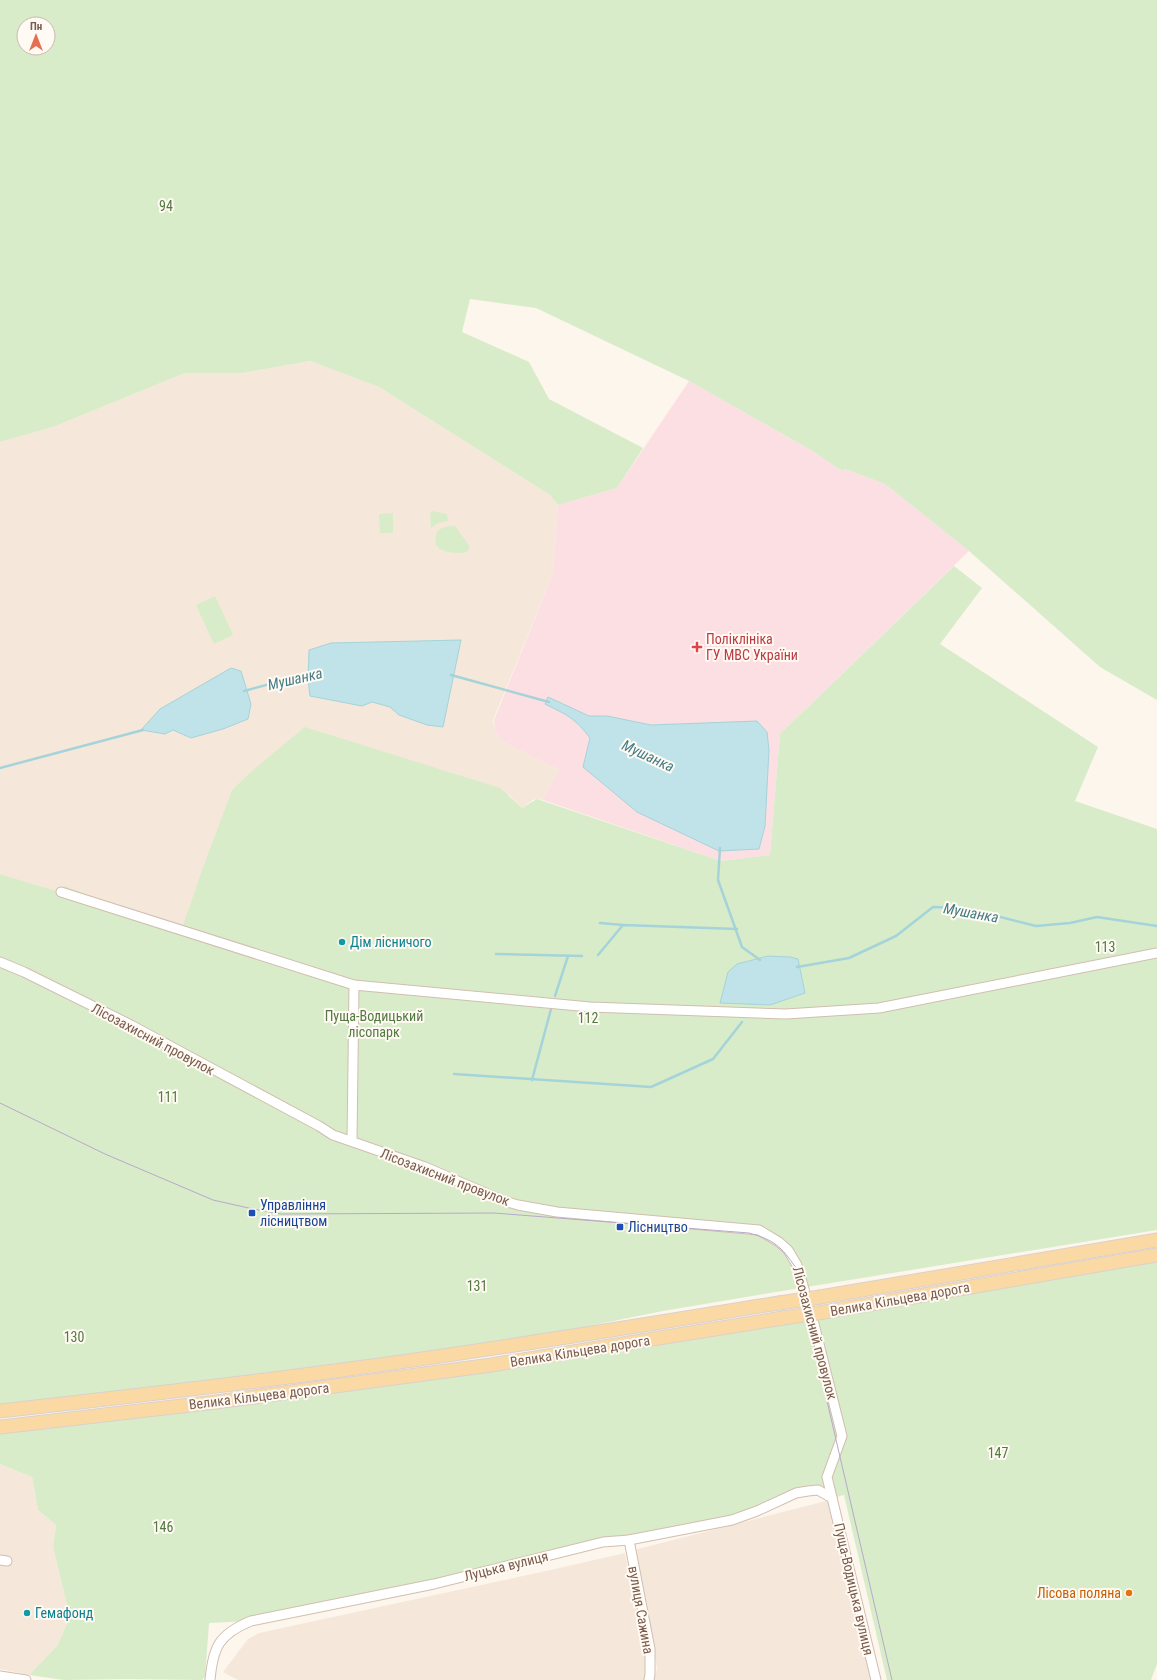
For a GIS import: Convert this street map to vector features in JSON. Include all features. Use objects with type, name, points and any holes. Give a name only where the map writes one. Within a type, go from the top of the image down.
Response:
[{"type":"main road","name":"Велика Кільцева дорога","points":[[0,1410],[213,1387],[488,1350],[820,1297],[1157,1240]]},
{"type":"main road","name":"Велика Кільцева дорога","points":[[0,1427],[216,1402],[483,1366],[824,1312],[1157,1255]]},
{"type":"street","points":[[61,892],[354,985],[590,1007],[786,1014],[879,1008],[1157,953]]},
{"type":"street","name":"Лісозахисний провулок","points":[[0,962],[24,972],[131,1025],[319,1126],[333,1135],[425,1166],[504,1201],[556,1212],[759,1230],[779,1242],[788,1250],[797,1265],[813,1320],[842,1436],[827,1476],[832,1498]]},
{"type":"street","points":[[352,1141],[354,985]]},
{"type":"street","name":"Луцька вулиця","points":[[210,1680],[216,1648],[224,1637],[251,1621],[434,1584],[602,1542],[629,1540],[732,1520],[758,1511],[796,1493],[818,1490],[832,1498]]},
{"type":"street","name":"Пуща-Водицька вулиця","points":[[832,1498],[876,1680]]},
{"type":"street","name":"вулиця Сажина","points":[[629,1540],[650,1650],[649,1680]]},
{"type":"street","points":[[0,1676],[26,1680]]},
{"type":"shaded area","points":[[310,361],[379,387],[550,495],[558,505],[553,574],[493,720],[499,737],[505,743],[559,770],[543,800],[533,800],[522,808],[509,795],[353,984],[0,874],[0,442],[53,427],[185,373],[242,373]]},
{"type":"shaded area","name":"Поліклініка ГУ МВС України","points":[[689,381],[811,450],[842,471],[845,469],[885,484],[969,551],[780,734],[770,855],[721,861],[543,800],[559,770],[505,743],[499,737],[495,729],[494,720],[553,574],[558,505],[617,488]]},
{"type":"shaded area","points":[[0,1464],[32,1477],[38,1510],[56,1525],[53,1547],[70,1617],[57,1646],[29,1675],[0,1669]]},
{"type":"shaded area","points":[[830,1500],[873,1680],[654,1680],[657,1668],[634,1550]]},
{"type":"shaded area","points":[[625,1553],[646,1655],[644,1680],[238,1680],[223,1672],[248,1639],[259,1633]]},
{"type":"green space","name":"94","points":[[0,0],[1157,0],[1157,700],[1100,667],[969,551],[885,484],[845,469],[842,471],[811,450],[689,381],[536,308],[470,299],[462,332],[529,362],[549,399],[643,448],[617,488],[558,505],[550,495],[379,387],[310,361],[242,373],[185,373],[53,427],[0,442]]},
{"type":"green space","points":[[432,511],[447,514],[448,521],[438,523],[431,528],[430,514]]},
{"type":"green space","points":[[393,513],[393,533],[380,533],[379,514]]},
{"type":"green space","points":[[450,526],[455,526],[470,547],[467,552],[450,552],[438,548],[436,545],[437,531]]},
{"type":"green space","points":[[954,566],[982,588],[940,644],[1098,747],[1075,801],[1157,829],[1157,1230],[663,1311],[549,1334],[478,1345],[0,1406],[0,874],[56,891],[65,886],[85,894],[89,901],[181,931],[232,790],[253,770],[305,727],[500,788],[522,808],[537,799],[721,861],[770,855],[780,734]]},
{"type":"green space","points":[[215,596],[233,635],[214,644],[196,605]]},
{"type":"green space","name":"147","points":[[1157,1255],[1157,1664],[1151,1680],[887,1680],[844,1495],[832,1498],[808,1491],[757,1511],[629,1540],[251,1621],[209,1623],[205,1677],[202,1680],[64,1680],[29,1675],[57,1646],[70,1617],[53,1547],[56,1525],[38,1510],[32,1477],[0,1464],[0,1427],[216,1402]]},
{"type":"water","points":[[461,640],[443,727],[427,725],[399,715],[390,707],[372,702],[362,706],[310,696],[308,679],[309,650],[331,643]]},
{"type":"water","points":[[231,668],[241,671],[251,704],[248,719],[223,729],[191,738],[173,730],[165,734],[141,730],[160,709]]},
{"type":"water","points":[[548,697],[589,716],[607,716],[651,725],[757,721],[767,732],[769,750],[765,826],[759,849],[719,851],[637,812],[583,767],[590,738],[580,726],[570,718],[545,704]]},
{"type":"water","points":[[768,956],[798,959],[805,993],[770,1005],[720,1003],[728,972],[737,964]]},
{"type":"waterway","name":"Мушанка","points":[[244,691],[311,673]]},
{"type":"waterway","name":"Мушанка","points":[[451,675],[549,702]]},
{"type":"waterway","name":"Мушанка","points":[[0,768],[143,730]]},
{"type":"waterway","name":"Мушанка","points":[[720,848],[718,880],[742,947],[760,960]]},
{"type":"waterway","name":"Мушанка","points":[[797,967],[849,958],[896,936],[933,907],[965,908],[1036,926],[1070,923],[1097,917],[1157,926]]},
{"type":"waterway","points":[[600,923],[623,925]]},
{"type":"waterway","points":[[598,955],[623,925],[737,929]]},
{"type":"waterway","points":[[496,954],[582,956]]},
{"type":"waterway","points":[[555,996],[568,956]]},
{"type":"waterway","points":[[532,1080],[551,1009]]},
{"type":"waterway","points":[[454,1074],[651,1087],[713,1059],[742,1022]]},
{"type":"tram line","points":[[0,1103],[105,1154],[213,1200],[253,1209],[281,1214],[494,1213],[749,1233],[771,1241],[786,1254],[796,1268],[892,1680]]},
{"type":"place","name":"Поліклініка ГУ МВС України","points":[[697,647]]},
{"type":"place","name":"Дім лісничого","points":[[342,942]]},
{"type":"place","name":"Управління лісництвом","points":[[252,1213]]},
{"type":"place","name":"Лісництво","points":[[620,1227]]},
{"type":"place","name":"Лісова поляна","points":[[1129,1593]]},
{"type":"place","name":"Гемафонд","points":[[27,1613]]},
{"type":"park label","name":"113","points":[[1105,947]]},
{"type":"park label","name":"112","points":[[588,1018]]},
{"type":"park label","name":"Пуща-Водицький лісопарк","points":[[374,1024]]},
{"type":"park label","name":"111","points":[[168,1097]]},
{"type":"park label","name":"131","points":[[477,1286]]},
{"type":"park label","name":"130","points":[[74,1337]]},
{"type":"park label","name":"146","points":[[163,1527]]}]
